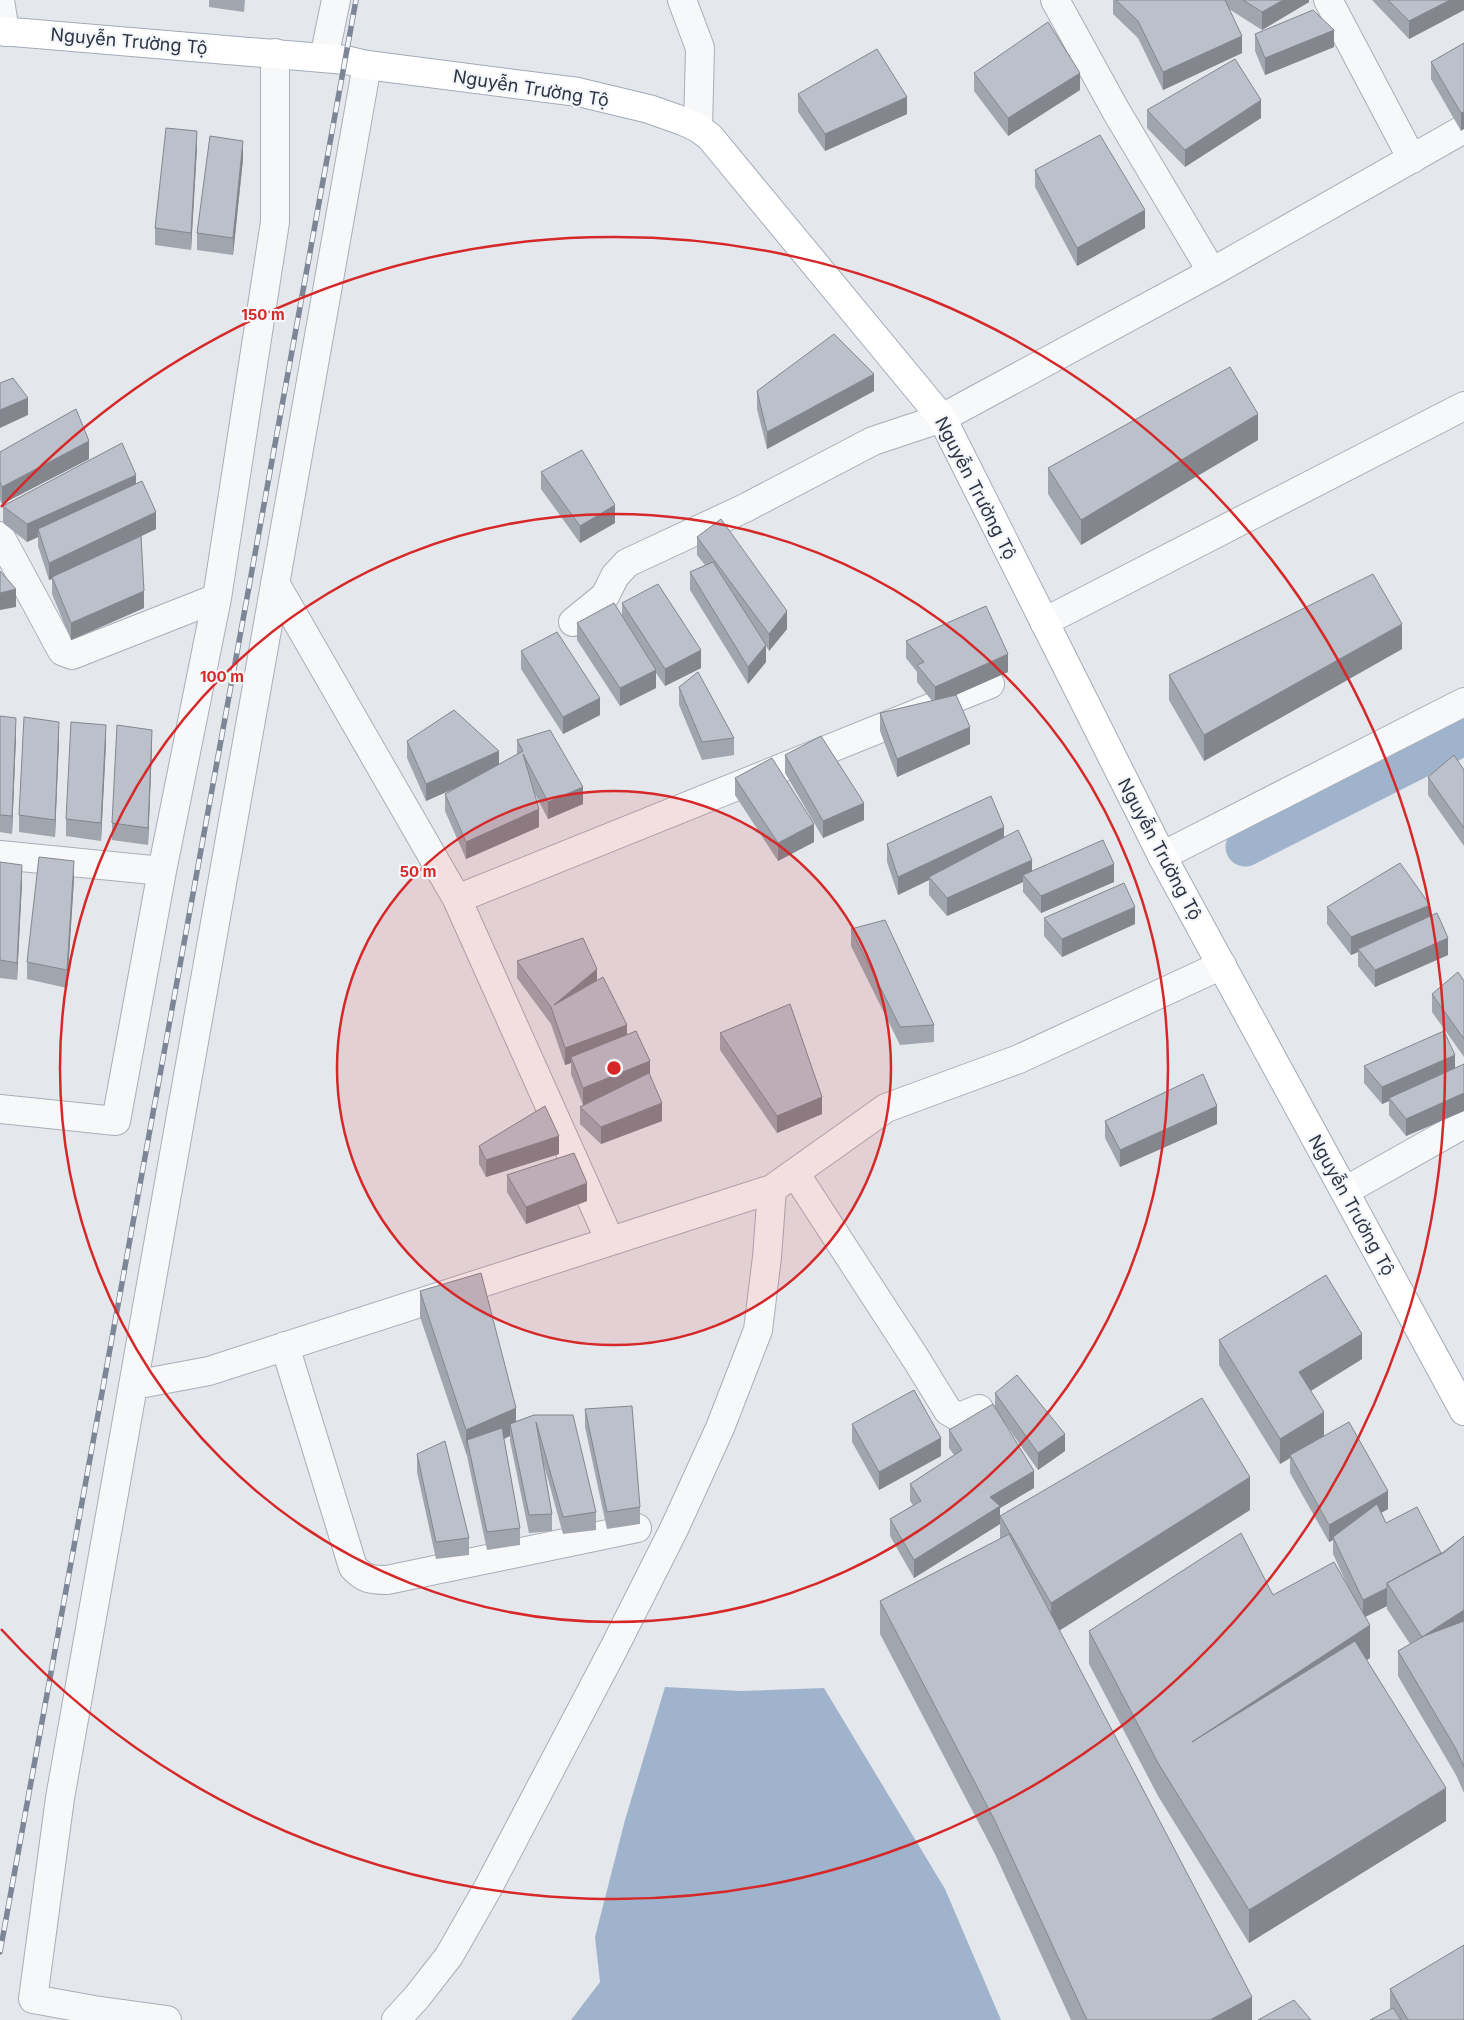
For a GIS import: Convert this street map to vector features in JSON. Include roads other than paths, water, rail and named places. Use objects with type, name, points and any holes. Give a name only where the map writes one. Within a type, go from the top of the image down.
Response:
[{"type":"main road","name":"Nguyễn Trường Tộ","points":[[2,31],[346,60],[366,65],[578,92],[649,110],[698,128],[710,137],[942,418],[1162,856],[1464,1411]]},
{"type":"street","points":[[0,0],[2,31]]},
{"type":"street","points":[[324,58],[336,0]]},
{"type":"street","points":[[682,0],[700,48],[698,128]]},
{"type":"street","points":[[1055,0],[1116,111],[1212,272]]},
{"type":"street","points":[[1328,0],[1412,159]]},
{"type":"street","points":[[0,1109],[116,1121],[162,871],[217,598],[275,222],[275,53]]},
{"type":"street","points":[[167,2020],[94,2010],[32,2010],[60,1798],[366,65]]},
{"type":"street","points":[[572,622],[605,596],[615,576],[627,563],[745,508],[873,441],[942,418],[1212,272],[1464,129]]},
{"type":"street","points":[[1044,622],[1464,406]]},
{"type":"street","points":[[0,536],[62,651],[72,655],[217,598]]},
{"type":"street","points":[[275,583],[457,899],[610,1241]]},
{"type":"street","points":[[457,899],[990,684]]},
{"type":"street","points":[[1162,856],[1464,702]]},
{"type":"street","points":[[0,855],[162,871]]},
{"type":"street","points":[[134,1385],[209,1371],[772,1189],[886,1108],[1019,1059],[1222,964]]},
{"type":"street","points":[[1345,1191],[1464,1124]]},
{"type":"street","points":[[795,1173],[948,1411],[957,1416],[962,1416],[979,1408]]},
{"type":"street","points":[[396,2020],[417,1997],[449,1956],[489,1886],[614,1648],[674,1529],[720,1428],[758,1330],[767,1258],[772,1189]]},
{"type":"street","points":[[285,1346],[353,1567],[361,1576],[375,1580],[387,1580],[637,1528]]},
{"type":"water","points":[[665,1687],[741,1691],[824,1688],[945,1889],[1001,2020],[571,2020],[600,1982],[595,1937],[625,1820]]},
{"type":"waterway","points":[[1245,847],[1464,736]]},
{"type":"railway","points":[[0,1952],[356,0]]}]
